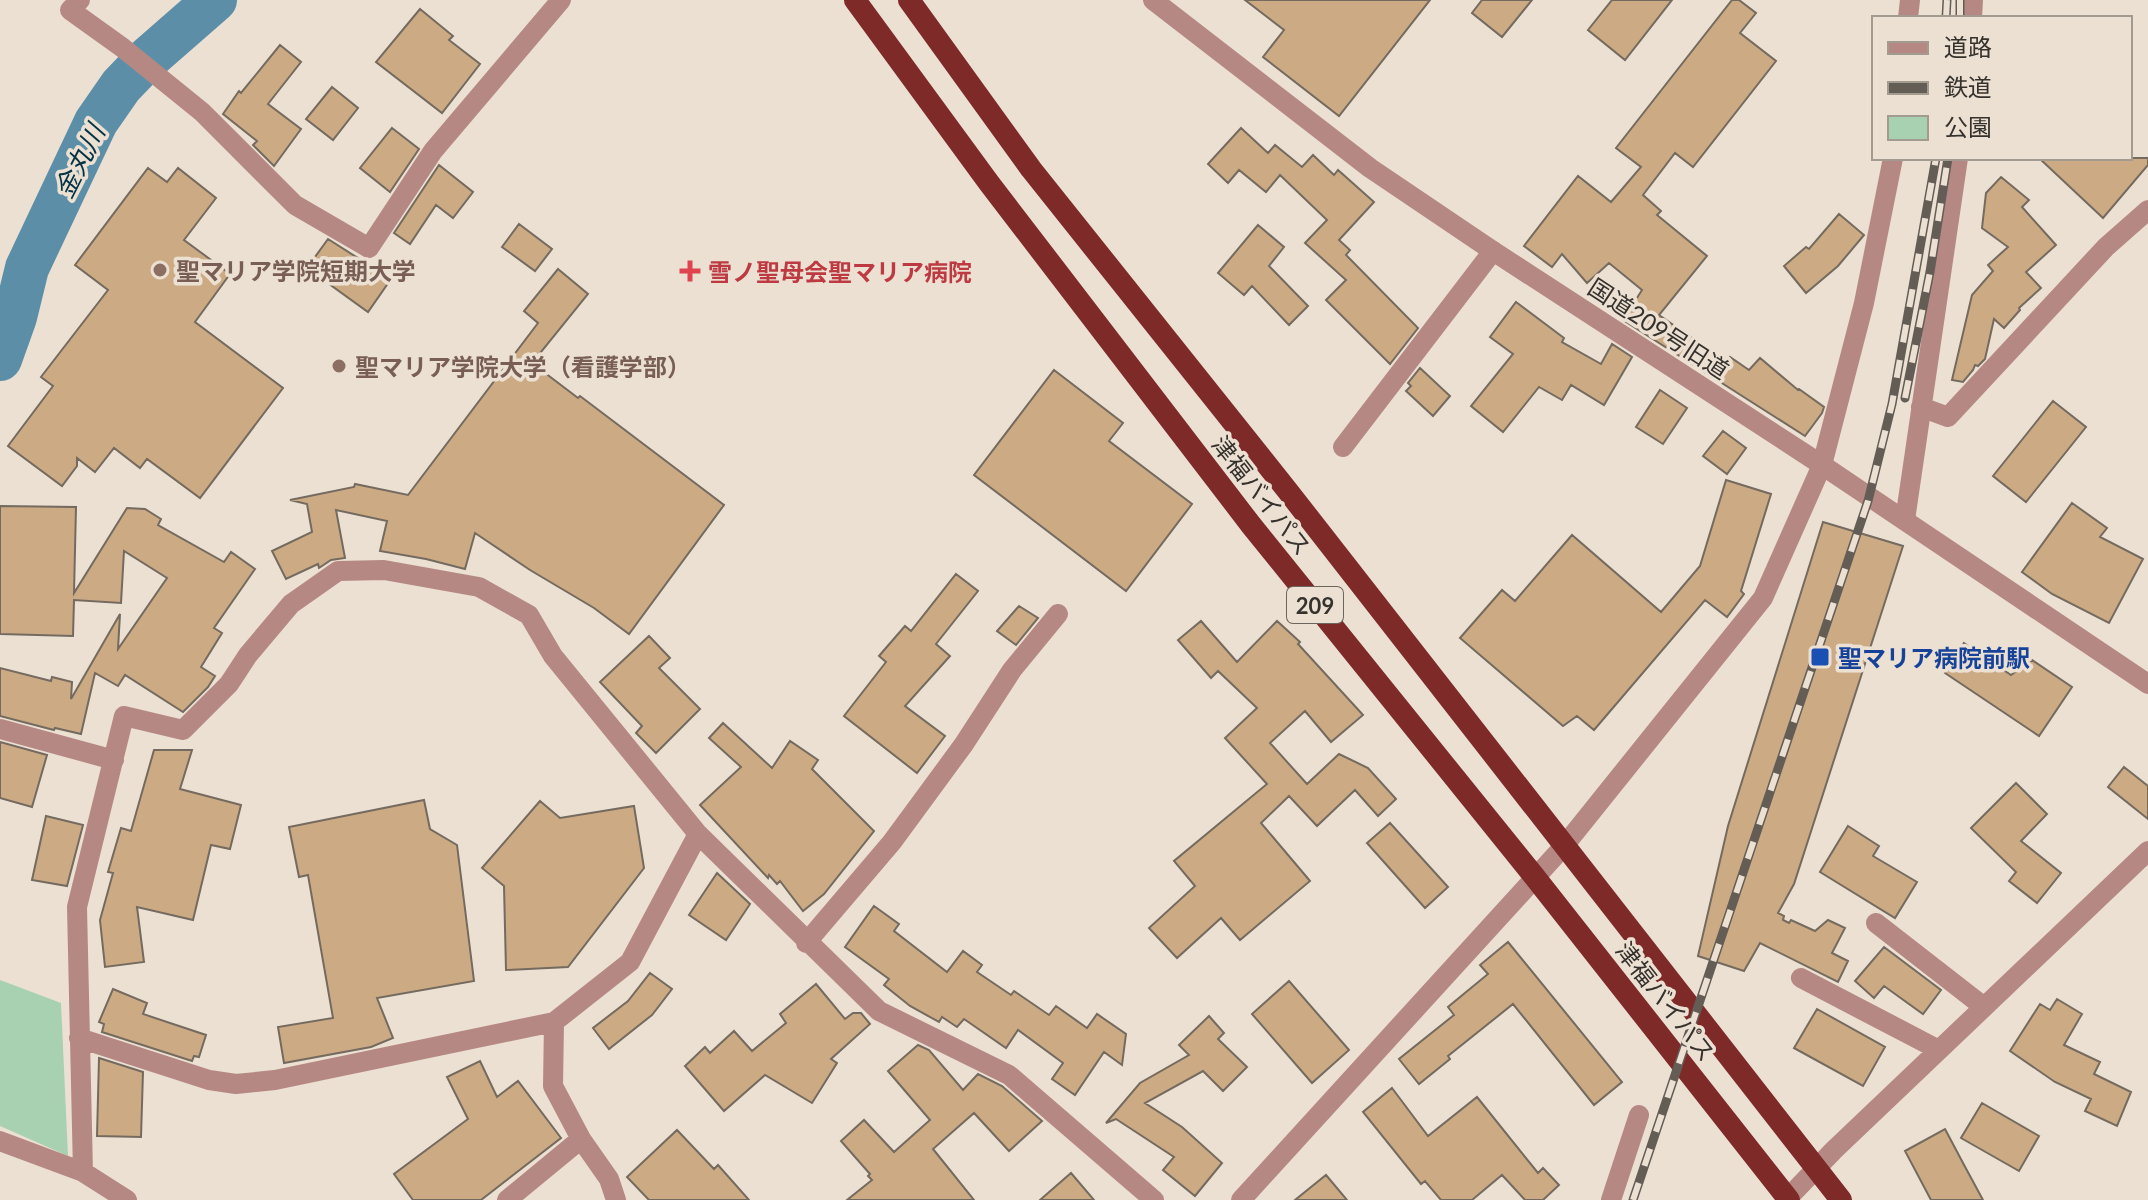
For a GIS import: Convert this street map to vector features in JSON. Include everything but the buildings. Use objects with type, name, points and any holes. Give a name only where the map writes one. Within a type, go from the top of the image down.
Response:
[{"type":"highway","name":"津福バイパス","points":[[855,0],[989,183],[1251,525],[1534,876],[1787,1199]]},
{"type":"highway","name":"津福バイパス","points":[[909,0],[1031,169],[1287,490],[1841,1200]]},
{"type":"street","points":[[80,0],[70,10],[202,112],[295,205],[369,248],[433,151],[561,0]]},
{"type":"street","name":"国道209号旧道","points":[[1153,0],[1370,168],[2148,684]]},
{"type":"street","points":[[1241,1200],[1564,846],[1763,598],[1822,465],[1864,303],[1893,160]]},
{"type":"street","points":[[1905,520],[1958,160]]},
{"type":"street","points":[[1921,407],[1948,417],[2106,247],[2148,210]]},
{"type":"street","points":[[1343,447],[1493,251]]},
{"type":"street","points":[[83,1172],[77,907],[124,716],[183,730],[229,684],[248,655],[291,604],[338,571],[384,570],[479,587],[529,615],[553,656],[698,834],[806,943],[879,1011],[1009,1075],[1154,1200]]},
{"type":"street","points":[[806,943],[892,842],[964,744],[1012,670],[1058,614]]},
{"type":"street","points":[[0,729],[114,760]]},
{"type":"street","points":[[79,1038],[209,1080],[236,1084],[275,1080],[554,1022],[630,962],[698,834]]},
{"type":"street","points":[[1787,1199],[2148,851]]},
{"type":"street","points":[[1876,923],[1984,1007]]},
{"type":"street","points":[[1801,978],[1939,1050]]},
{"type":"street","points":[[554,1022],[553,1086],[581,1139],[609,1179],[616,1200]]},
{"type":"street","points":[[1611,1200],[1639,1115]]},
{"type":"street","points":[[507,1200],[581,1139]]},
{"type":"street","points":[[0,1141],[83,1172],[127,1200]]},
{"type":"green space","points":[[0,980],[61,1003],[68,1156],[0,1126]]},
{"type":"waterway","name":"金丸川","points":[[0,359],[15,317],[27,268],[96,122],[121,86],[144,62],[215,0]]},
{"type":"railway","points":[[1946,16],[1947,0]]},
{"type":"railway","points":[[1960,0],[1960,16]]},
{"type":"railway","points":[[1633,1200],[1868,501],[1892,404],[1936,160]]},
{"type":"railway","points":[[1905,398],[1948,160]]},
{"type":"place","name":"聖マリア学院短期大学","points":[[160,270]]},
{"type":"place","name":"雪ノ聖母会聖マリア病院","points":[[690,271]]},
{"type":"place","name":"聖マリア学院大学（看護学部）","points":[[339,366]]},
{"type":"place","name":"聖マリア病院前駅","points":[[1820,657]]}]
